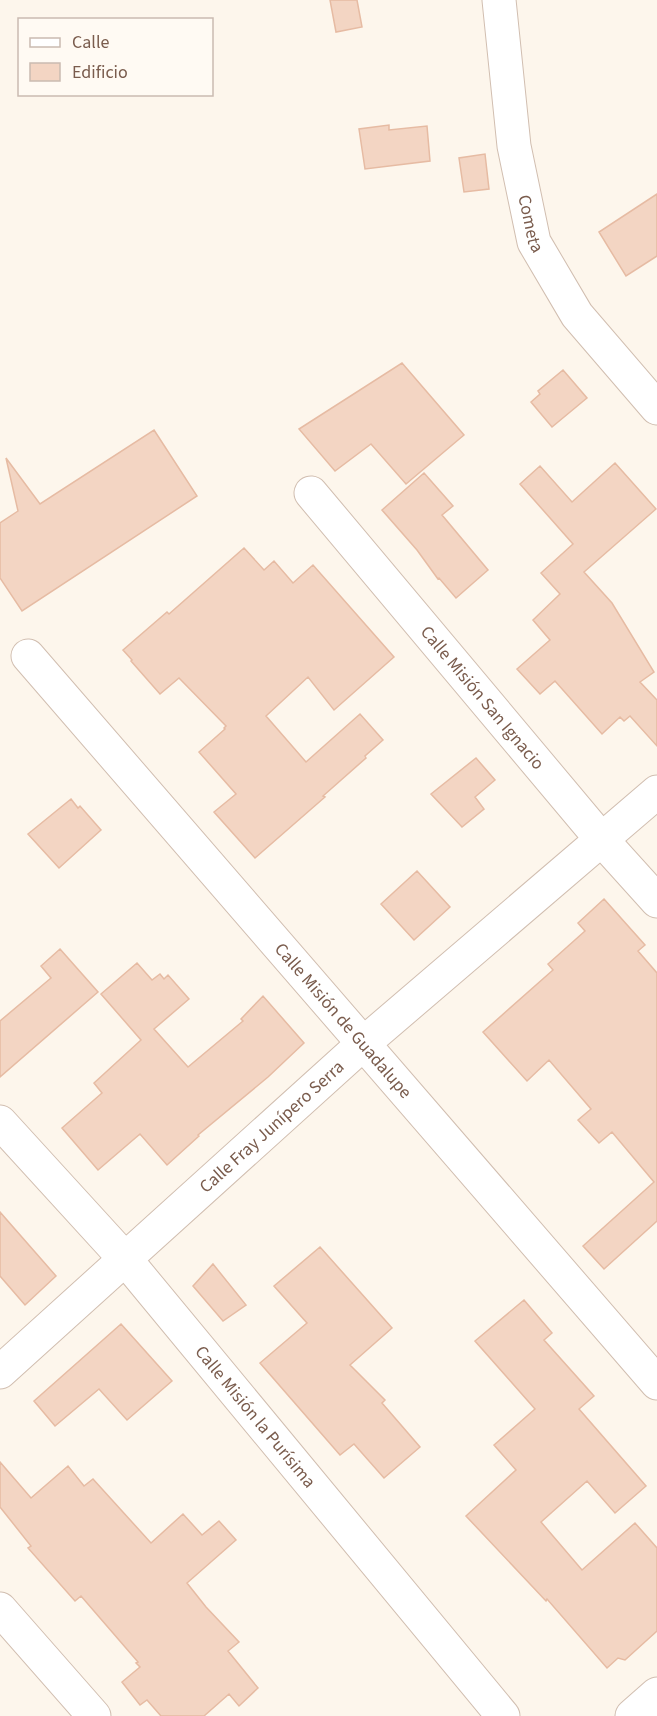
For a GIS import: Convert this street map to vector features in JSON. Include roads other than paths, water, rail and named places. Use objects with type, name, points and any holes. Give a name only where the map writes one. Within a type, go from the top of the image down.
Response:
[{"type":"street","name":"Cometa","points":[[499,0],[514,146],[534,242],[577,315],[657,408]]},
{"type":"street","name":"Calle Misión San Ignacio","points":[[310,492],[602,840],[657,901]]},
{"type":"street","name":"Calle Misión de Guadalupe","points":[[28,656],[657,1383]]},
{"type":"street","name":"Calle Fray Junípero Serra","points":[[0,1372],[364,1043],[657,792]]},
{"type":"street","name":"Calle Misión la Purísima","points":[[0,1122],[126,1260],[503,1716]]},
{"type":"street","points":[[0,1609],[94,1716]]},
{"type":"street","points":[[632,1716],[657,1694]]}]
